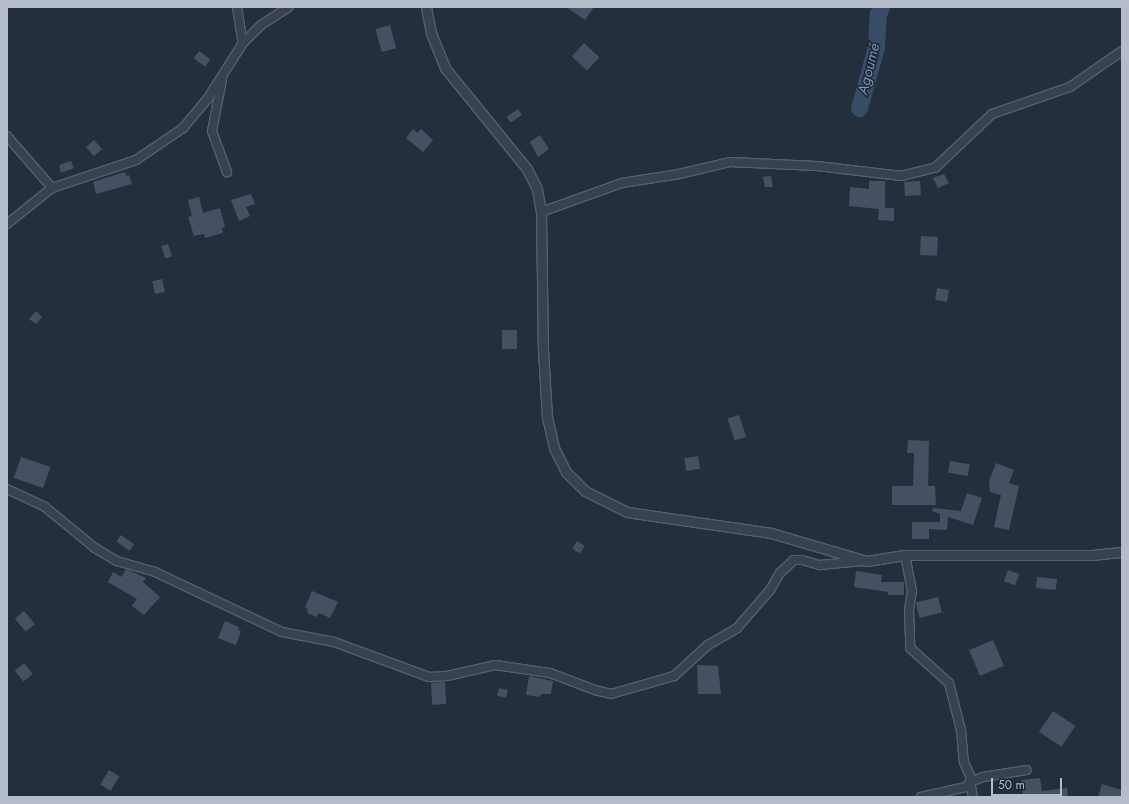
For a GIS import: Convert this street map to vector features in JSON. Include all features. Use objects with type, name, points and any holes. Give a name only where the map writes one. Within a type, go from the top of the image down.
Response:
[{"type":"street","points":[[237,7],[243,43]]},
{"type":"street","points":[[7,224],[52,188],[136,160],[152,151],[183,128],[223,76],[243,43],[261,25],[289,7]]},
{"type":"street","points":[[426,7],[438,52],[445,68],[527,169],[536,189],[541,212],[542,350],[547,417],[554,448],[567,473],[585,490],[627,512],[771,533],[867,561]]},
{"type":"street","points":[[541,212],[622,182],[679,174],[730,162],[817,166],[901,176],[936,167],[992,114],[1070,87],[1122,52]]},
{"type":"street","points":[[223,76],[212,131],[227,172]]},
{"type":"street","points":[[7,136],[52,188]]},
{"type":"street","points":[[7,489],[45,508],[95,548],[118,561],[155,572],[282,632],[334,642],[428,677],[447,676],[495,665],[550,673],[595,690],[611,694],[674,676],[708,644],[737,628],[770,590],[780,573],[794,560],[802,560],[820,565],[867,561],[905,555],[1092,555],[1122,552]]},
{"type":"street","points":[[905,555],[912,591],[909,610],[910,648],[949,683],[961,730],[964,762],[973,797]]},
{"type":"street","points":[[921,797],[951,792],[966,787],[970,782],[983,777],[1026,770]]},
{"type":"building","points":[[566,7],[594,7],[585,20]]},
{"type":"building","points":[[390,25],[396,48],[382,52],[376,29]]},
{"type":"building","points":[[584,43],[599,57],[587,70],[572,56]]},
{"type":"building","points":[[199,51],[210,59],[205,67],[194,58]]},
{"type":"building","points":[[518,109],[522,115],[510,123],[506,117]]},
{"type":"building","points":[[413,129],[417,133],[421,129],[433,140],[423,152],[406,138]]},
{"type":"building","points":[[540,135],[549,149],[538,157],[530,142]]},
{"type":"building","points":[[94,140],[102,149],[94,156],[86,147]]},
{"type":"building","points":[[71,161],[74,168],[61,173],[59,165]]},
{"type":"building","points":[[125,172],[126,176],[129,175],[132,184],[96,194],[93,182]]},
{"type":"building","points":[[944,174],[949,183],[938,188],[933,178]]},
{"type":"building","points":[[771,176],[773,187],[765,187],[763,177]]},
{"type":"building","points":[[869,181],[885,181],[885,208],[894,208],[894,221],[878,220],[879,209],[849,206],[850,187],[869,189]]},
{"type":"building","points":[[920,181],[921,195],[905,196],[904,182]]},
{"type":"building","points":[[251,194],[255,204],[246,207],[250,216],[239,221],[231,200]]},
{"type":"building","points":[[199,197],[203,213],[220,208],[225,227],[222,228],[223,233],[205,238],[204,234],[194,236],[188,217],[192,216],[188,200]]},
{"type":"building","points":[[921,236],[938,237],[937,256],[920,255]]},
{"type":"building","points":[[168,244],[172,256],[165,259],[161,246]]},
{"type":"building","points":[[162,279],[165,292],[155,294],[152,281]]},
{"type":"building","points":[[937,288],[949,290],[947,302],[935,300]]},
{"type":"building","points":[[36,311],[42,317],[36,324],[29,319]]},
{"type":"building","points":[[502,330],[517,330],[517,349],[502,349]]},
{"type":"building","points":[[739,415],[746,437],[735,441],[728,419]]},
{"type":"building","points":[[908,440],[929,441],[928,486],[935,486],[936,505],[892,505],[892,486],[913,486],[914,453],[907,453]]},
{"type":"building","points":[[698,456],[700,469],[686,471],[684,458]]},
{"type":"building","points":[[21,457],[50,467],[43,488],[14,478]]},
{"type":"building","points":[[950,461],[970,464],[968,476],[948,473]]},
{"type":"building","points":[[996,463],[1014,470],[1009,483],[1019,486],[1009,530],[994,527],[1001,495],[990,492],[989,481]]},
{"type":"building","points":[[967,493],[982,498],[973,525],[948,517],[947,530],[929,529],[929,539],[912,539],[912,522],[940,522],[940,514],[932,511],[933,508],[961,511]]},
{"type":"building","points":[[121,535],[134,544],[130,551],[116,542]]},
{"type":"building","points":[[577,541],[585,546],[580,553],[572,549]]},
{"type":"building","points":[[126,569],[146,578],[143,582],[160,597],[144,615],[132,606],[137,599],[108,582],[113,572],[121,577]]},
{"type":"building","points":[[1008,570],[1019,574],[1015,585],[1004,581]]},
{"type":"building","points":[[856,571],[882,575],[881,582],[904,582],[904,595],[888,595],[888,592],[854,587]]},
{"type":"building","points":[[1037,577],[1057,579],[1056,590],[1036,588]]},
{"type":"building","points":[[312,591],[338,602],[330,618],[319,613],[317,617],[307,613],[308,609],[305,608]]},
{"type":"building","points":[[938,597],[942,613],[920,618],[916,603]]},
{"type":"building","points":[[24,611],[35,624],[26,632],[15,619]]},
{"type":"building","points":[[225,621],[239,627],[238,630],[241,631],[236,645],[218,638]]},
{"type":"building","points":[[993,640],[1004,666],[980,676],[969,650]]},
{"type":"building","points":[[24,663],[33,674],[23,681],[15,671]]},
{"type":"building","points":[[697,665],[718,666],[721,694],[698,694]]},
{"type":"building","points":[[529,676],[553,681],[551,694],[541,694],[540,697],[526,695]]},
{"type":"building","points":[[445,682],[446,704],[432,705],[431,683]]},
{"type":"building","points":[[499,688],[508,690],[506,698],[497,696]]},
{"type":"building","points":[[1053,711],[1075,726],[1061,747],[1039,732]]},
{"type":"building","points":[[109,770],[119,776],[111,791],[100,785]]},
{"type":"building","points":[[1040,778],[1042,791],[1067,788],[1068,797],[1023,797],[1021,780]]},
{"type":"building","points":[[1102,784],[1122,790],[1122,797],[1098,797]]},
{"type":"waterway","name":"Agoumé","points":[[859,108],[876,47],[878,14],[881,7]]}]
